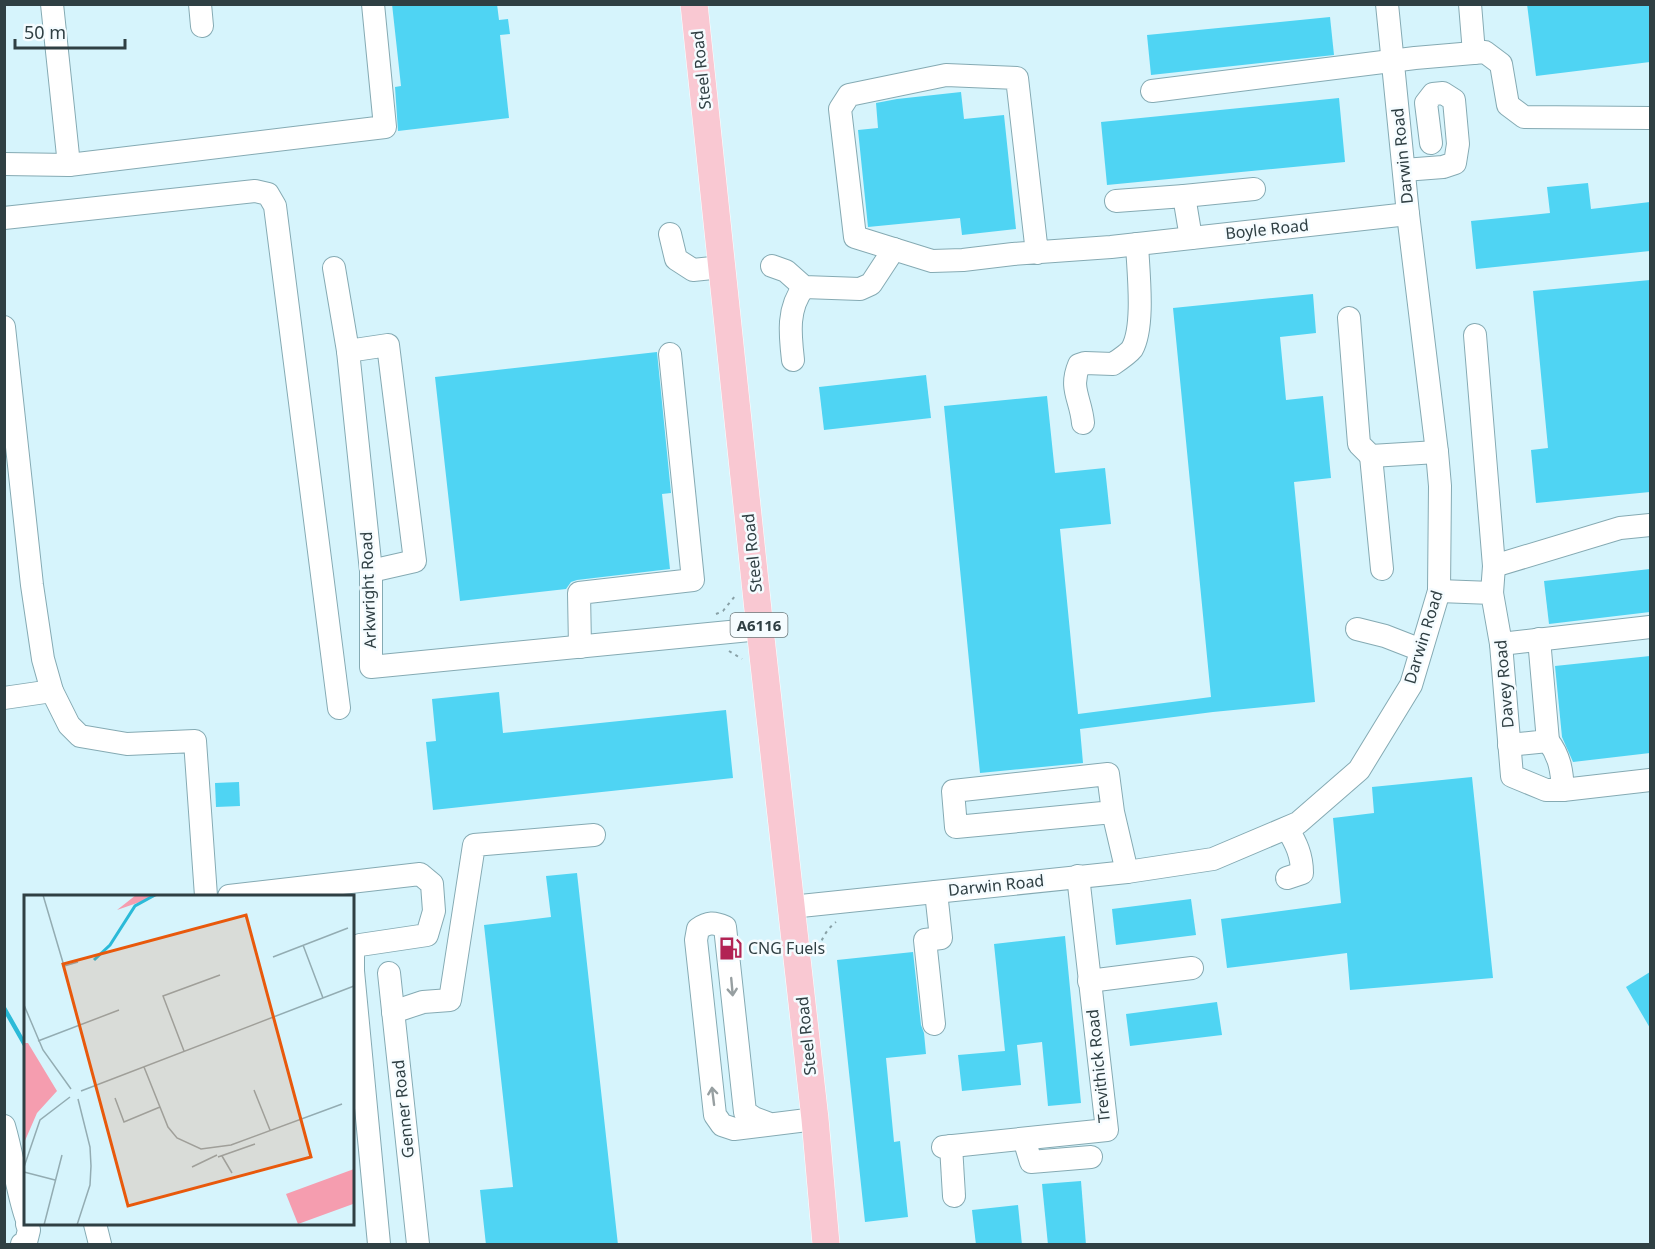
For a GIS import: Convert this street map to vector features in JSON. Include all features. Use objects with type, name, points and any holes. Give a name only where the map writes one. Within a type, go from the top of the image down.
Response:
[{"type":"main road","name":"Steel Road","points":[[694,4],[760,629],[815,1119],[826,1245]]},
{"type":"street","points":[[52,4],[69,165]]},
{"type":"street","points":[[4,164],[69,165],[385,127],[374,4]]},
{"type":"street","name":"Darwin Road","points":[[791,907],[1127,872],[1213,859],[1298,823],[1359,770],[1411,685],[1439,591],[1440,486],[1437,452],[1408,214],[1387,4]]},
{"type":"street","points":[[1470,4],[1474,53]]},
{"type":"street","points":[[1152,91],[1391,60],[1485,52],[1502,64],[1508,105],[1524,117],[1650,118]]},
{"type":"street","name":"Boyle Road","points":[[1037,253],[1017,78],[946,75],[849,95],[840,109],[855,237],[932,261],[963,261],[1408,214]]},
{"type":"street","points":[[1404,170],[1455,164],[1458,144],[1454,100],[1443,93],[1433,94],[1426,103],[1431,143]]},
{"type":"street","points":[[1116,201],[1254,189]]},
{"type":"street","points":[[4,218],[255,192],[268,194],[275,207],[339,708]]},
{"type":"street","points":[[1184,196],[1191,238]]},
{"type":"street","points":[[670,234],[676,259],[693,270],[722,267]]},
{"type":"street","points":[[1083,423],[1074,378],[1079,365],[1085,363],[1113,364],[1131,349],[1137,332],[1139,312],[1132,244]]},
{"type":"street","points":[[772,266],[786,271],[804,287],[860,289],[871,284],[894,249]]},
{"type":"street","name":"Arkwright Road","points":[[334,268],[348,351],[371,571],[371,667],[760,629]]},
{"type":"street","points":[[793,360],[789,334],[791,315],[799,293],[804,287]]},
{"type":"street","points":[[1349,318],[1359,444],[1371,456],[1382,569]]},
{"type":"street","points":[[4,327],[32,585],[43,659],[52,691],[69,725],[80,736],[128,744],[195,741],[206,895]]},
{"type":"street","name":"Davey Road","points":[[1475,336],[1494,566],[1492,593],[1501,644],[1512,776],[1546,790],[1563,790]]},
{"type":"street","points":[[348,351],[388,345],[415,561],[371,571]]},
{"type":"street","points":[[580,647],[579,593],[693,580],[670,354]]},
{"type":"street","points":[[1371,456],[1437,452]]},
{"type":"street","points":[[1494,566],[1620,528],[1650,525]]},
{"type":"street","points":[[1439,591],[1492,593]]},
{"type":"street","points":[[1501,644],[1650,627]]},
{"type":"street","points":[[1357,629],[1385,636],[1421,650]]},
{"type":"street","points":[[1539,639],[1548,741],[1555,749],[1559,761],[1563,790],[1650,780]]},
{"type":"street","points":[[4,698],[52,691]]},
{"type":"street","points":[[1509,745],[1548,741]]},
{"type":"street","points":[[1113,812],[956,826],[953,791],[1108,774],[1113,812],[1127,872]]},
{"type":"street","points":[[1287,828],[1302,861],[1302,873],[1287,878]]},
{"type":"street","points":[[393,1012],[423,1002],[450,1000],[474,845],[594,835]]},
{"type":"street","points":[[246,895],[420,874],[432,884],[434,911],[427,935],[360,945],[354,948]]},
{"type":"street","name":"Trevithick Road","points":[[954,1196],[947,1147],[1107,1130],[1078,876]]},
{"type":"street","points":[[934,1024],[925,940],[941,938],[936,892]]},
{"type":"street","points":[[770,1124],[746,1112],[725,927],[716,923],[705,924],[698,929],[696,940],[715,1114],[722,1125],[734,1129],[815,1119]]},
{"type":"street","points":[[1089,981],[1192,968]]},
{"type":"street","name":"Genner Road","points":[[389,973],[418,1245]]},
{"type":"street","points":[[354,987],[379,1245]]},
{"type":"street","points":[[4,1126],[13,1154],[12,1198],[24,1214]]},
{"type":"street","points":[[1024,1139],[1031,1162],[1091,1157]]},
{"type":"street","points":[[22,1245],[26,1242],[29,1230],[27,1225]]},
{"type":"street","points":[[95,1225],[100,1245]]},
{"type":"path","points":[[818,957],[819,946],[826,930],[838,920]]},
{"type":"building","points":[[392,4],[497,4],[499,20],[508,19],[510,34],[500,35],[509,118],[398,131],[395,87],[401,86]]},
{"type":"building","points":[[1527,4],[1650,4],[1650,62],[1536,76]]},
{"type":"building","points":[[1330,17],[1334,55],[1151,75],[1147,35]]},
{"type":"building","points":[[961,92],[964,119],[1004,115],[1016,229],[962,235],[960,218],[868,227],[858,130],[878,128],[876,103]]},
{"type":"building","points":[[1339,98],[1345,162],[1107,185],[1101,122]]},
{"type":"building","points":[[1588,183],[1591,209],[1650,202],[1650,251],[1476,269],[1471,221],[1550,213],[1547,187]]},
{"type":"building","points":[[1650,280],[1650,492],[1536,503],[1531,450],[1548,448],[1533,291]]},
{"type":"building","points":[[1313,294],[1316,333],[1280,337],[1286,400],[1323,396],[1331,478],[1294,482],[1315,702],[1080,729],[1083,763],[980,773],[944,406],[1047,396],[1055,473],[1105,468],[1111,524],[1060,529],[1078,714],[1211,697],[1173,308]]},
{"type":"building","points":[[657,352],[671,493],[662,494],[670,569],[577,580],[571,582],[566,589],[460,601],[435,377]]},
{"type":"building","points":[[926,375],[931,418],[824,430],[819,387]]},
{"type":"building","points":[[1650,569],[1650,612],[1549,624],[1544,581]]},
{"type":"building","points":[[1650,656],[1650,753],[1573,762],[1562,737],[1555,666]]},
{"type":"building","points":[[499,692],[503,733],[726,710],[733,778],[433,810],[426,742],[436,741],[432,699]]},
{"type":"building","points":[[1472,777],[1493,978],[1350,990],[1347,953],[1227,968],[1221,919],[1341,903],[1333,818],[1374,813],[1372,787]]},
{"type":"building","points":[[239,782],[240,806],[216,807],[215,783]]},
{"type":"building","points":[[577,873],[618,1245],[486,1245],[480,1190],[513,1187],[484,925],[551,917],[546,876]]},
{"type":"building","points":[[1191,899],[1196,935],[1116,945],[1112,909]]},
{"type":"building","points":[[1065,936],[1081,1103],[1048,1106],[1042,1042],[1017,1045],[1021,1085],[962,1091],[958,1055],[1005,1051],[994,944]]},
{"type":"building","points":[[913,952],[926,1054],[886,1058],[894,1142],[900,1141],[908,1217],[865,1222],[837,960]]},
{"type":"building","points":[[1650,972],[1650,1028],[1626,987]]},
{"type":"building","points":[[1217,1002],[1222,1035],[1130,1046],[1126,1014]]},
{"type":"building","points":[[1081,1181],[1086,1245],[1048,1245],[1042,1184]]},
{"type":"building","points":[[1018,1205],[1022,1245],[976,1245],[972,1210]]},
{"type":"waterway","points":[[4,1008],[24,1043]]},
{"type":"place","name":"CNG Fuels","points":[[730,948]]}]
